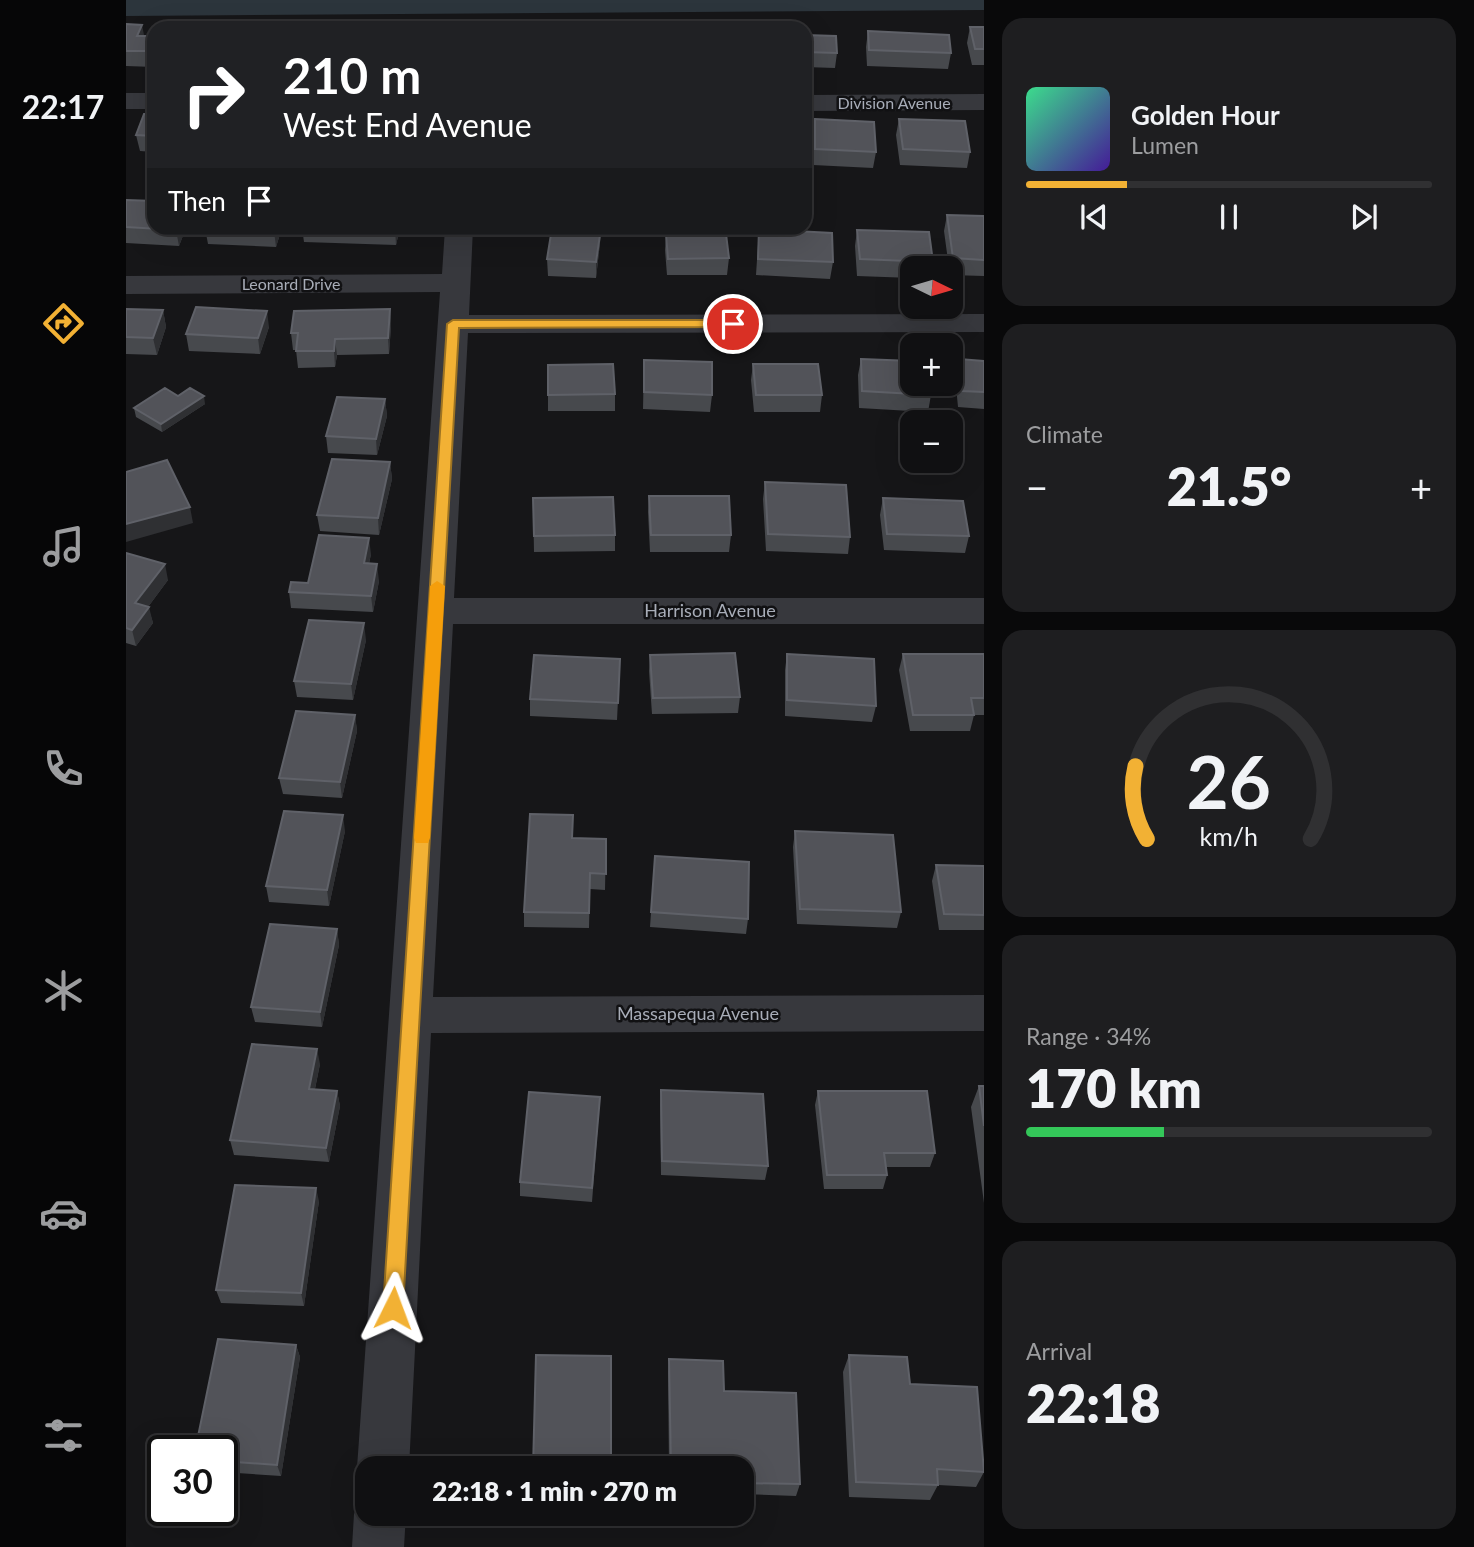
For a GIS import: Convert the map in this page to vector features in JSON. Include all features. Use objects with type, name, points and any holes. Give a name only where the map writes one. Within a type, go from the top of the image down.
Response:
[{"type":"street","points":[[126,101],[147,101]]},
{"type":"street","name":"Division Avenue","points":[[812,103],[984,102]]},
{"type":"street","points":[[384,1456],[459,235]]},
{"type":"street","name":"Leonard Drive","points":[[126,285],[456,283]]},
{"type":"street","points":[[453,324],[984,323]]},
{"type":"street","name":"Harrison Avenue","points":[[436,611],[984,611]]},
{"type":"street","name":"Massapequa Avenue","points":[[411,1015],[984,1013]]},
{"type":"street","points":[[378,1547],[379,1526]]},
{"type":"shaded area","points":[[126,0],[984,0],[984,10],[126,16]]},
{"type":"building","points":[[126,24],[142,25],[137,36],[147,36],[147,51],[126,51]]},
{"type":"building","points":[[970,27],[984,27],[984,49],[975,49]]},
{"type":"building","points":[[868,31],[949,35],[951,53],[869,50]]},
{"type":"building","points":[[812,35],[836,36],[837,53],[812,52]]},
{"type":"building","points":[[144,114],[147,114],[147,136],[136,135]]},
{"type":"building","points":[[815,119],[874,122],[876,152],[815,149]]},
{"type":"building","points":[[899,119],[965,121],[970,152],[903,149]]},
{"type":"building","points":[[126,200],[147,201],[147,228],[126,227]]},
{"type":"building","points":[[947,215],[984,216],[984,260],[953,256]]},
{"type":"building","points":[[857,230],[929,232],[932,256],[900,256],[900,261],[860,259]]},
{"type":"building","points":[[832,233],[833,262],[758,259],[759,235]]},
{"type":"building","points":[[551,235],[600,235],[596,262],[547,259]]},
{"type":"building","points":[[666,235],[726,235],[729,258],[668,259]]},
{"type":"building","points":[[196,307],[267,311],[258,338],[186,334]]},
{"type":"building","points":[[126,309],[163,310],[153,338],[126,337]]},
{"type":"building","points":[[390,309],[388,338],[335,339],[334,351],[296,351],[298,333],[291,333],[294,311]]},
{"type":"building","points":[[861,359],[900,361],[900,393],[862,391]]},
{"type":"building","points":[[963,359],[984,361],[984,392],[963,391]]},
{"type":"building","points":[[644,360],[712,362],[712,395],[644,392]]},
{"type":"building","points":[[613,364],[615,394],[548,395],[548,365]]},
{"type":"building","points":[[753,364],[818,364],[822,395],[756,395]]},
{"type":"building","points":[[165,388],[178,396],[190,388],[204,396],[161,424],[134,408]]},
{"type":"building","points":[[337,397],[385,399],[376,439],[326,436]]},
{"type":"building","points":[[332,459],[390,462],[378,518],[317,515]]},
{"type":"building","points":[[167,460],[190,507],[126,524],[126,472]]},
{"type":"building","points":[[765,482],[846,485],[850,537],[768,534]]},
{"type":"building","points":[[649,496],[729,496],[731,535],[651,535]]},
{"type":"building","points":[[613,497],[615,535],[534,536],[533,498]]},
{"type":"building","points":[[883,498],[963,501],[969,536],[887,534]]},
{"type":"building","points":[[319,535],[369,538],[364,563],[377,564],[371,596],[289,592],[291,582],[308,583]]},
{"type":"building","points":[[126,553],[165,564],[135,603],[149,607],[132,630],[126,628]]},
{"type":"building","points":[[309,620],[364,623],[351,684],[294,681]]},
{"type":"building","points":[[735,653],[740,697],[653,698],[650,655]]},
{"type":"building","points":[[787,654],[874,659],[876,706],[787,700]]},
{"type":"building","points":[[903,654],[984,654],[984,698],[971,698],[974,715],[913,715]]},
{"type":"building","points":[[534,655],[620,659],[618,703],[530,699]]},
{"type":"building","points":[[296,711],[355,715],[340,782],[279,778]]},
{"type":"building","points":[[284,811],[343,815],[327,890],[266,886]]},
{"type":"building","points":[[530,814],[573,815],[572,838],[606,839],[606,874],[590,873],[589,913],[524,912]]},
{"type":"building","points":[[795,831],[893,835],[901,912],[800,909]]},
{"type":"building","points":[[655,856],[749,862],[748,919],[651,912]]},
{"type":"building","points":[[936,865],[984,866],[984,915],[944,914]]},
{"type":"building","points":[[270,924],[337,929],[320,1012],[251,1007]]},
{"type":"building","points":[[252,1044],[317,1049],[309,1089],[337,1091],[326,1148],[230,1140]]},
{"type":"building","points":[[979,1086],[984,1086],[984,1126]]},
{"type":"building","points":[[661,1090],[763,1094],[768,1166],[662,1161]]},
{"type":"building","points":[[818,1091],[927,1091],[935,1153],[884,1153],[887,1175],[827,1175]]},
{"type":"building","points":[[529,1092],[600,1097],[592,1188],[520,1182]]},
{"type":"building","points":[[235,1185],[316,1188],[301,1293],[216,1290]]},
{"type":"building","points":[[218,1339],[296,1345],[277,1465],[238,1462],[238,1435],[198,1435]]},
{"type":"building","points":[[536,1355],[611,1356],[611,1456],[533,1456]]},
{"type":"building","points":[[849,1355],[907,1357],[910,1384],[977,1387],[984,1472],[937,1469],[938,1485],[856,1482]]},
{"type":"building","points":[[669,1359],[723,1361],[724,1391],[796,1393],[800,1484],[754,1483],[754,1456],[671,1456]]},
{"type":"slow traffic","points":[[422,838],[437,586]]},
{"type":"route","points":[[393,1308],[453,324],[733,324]]}]
